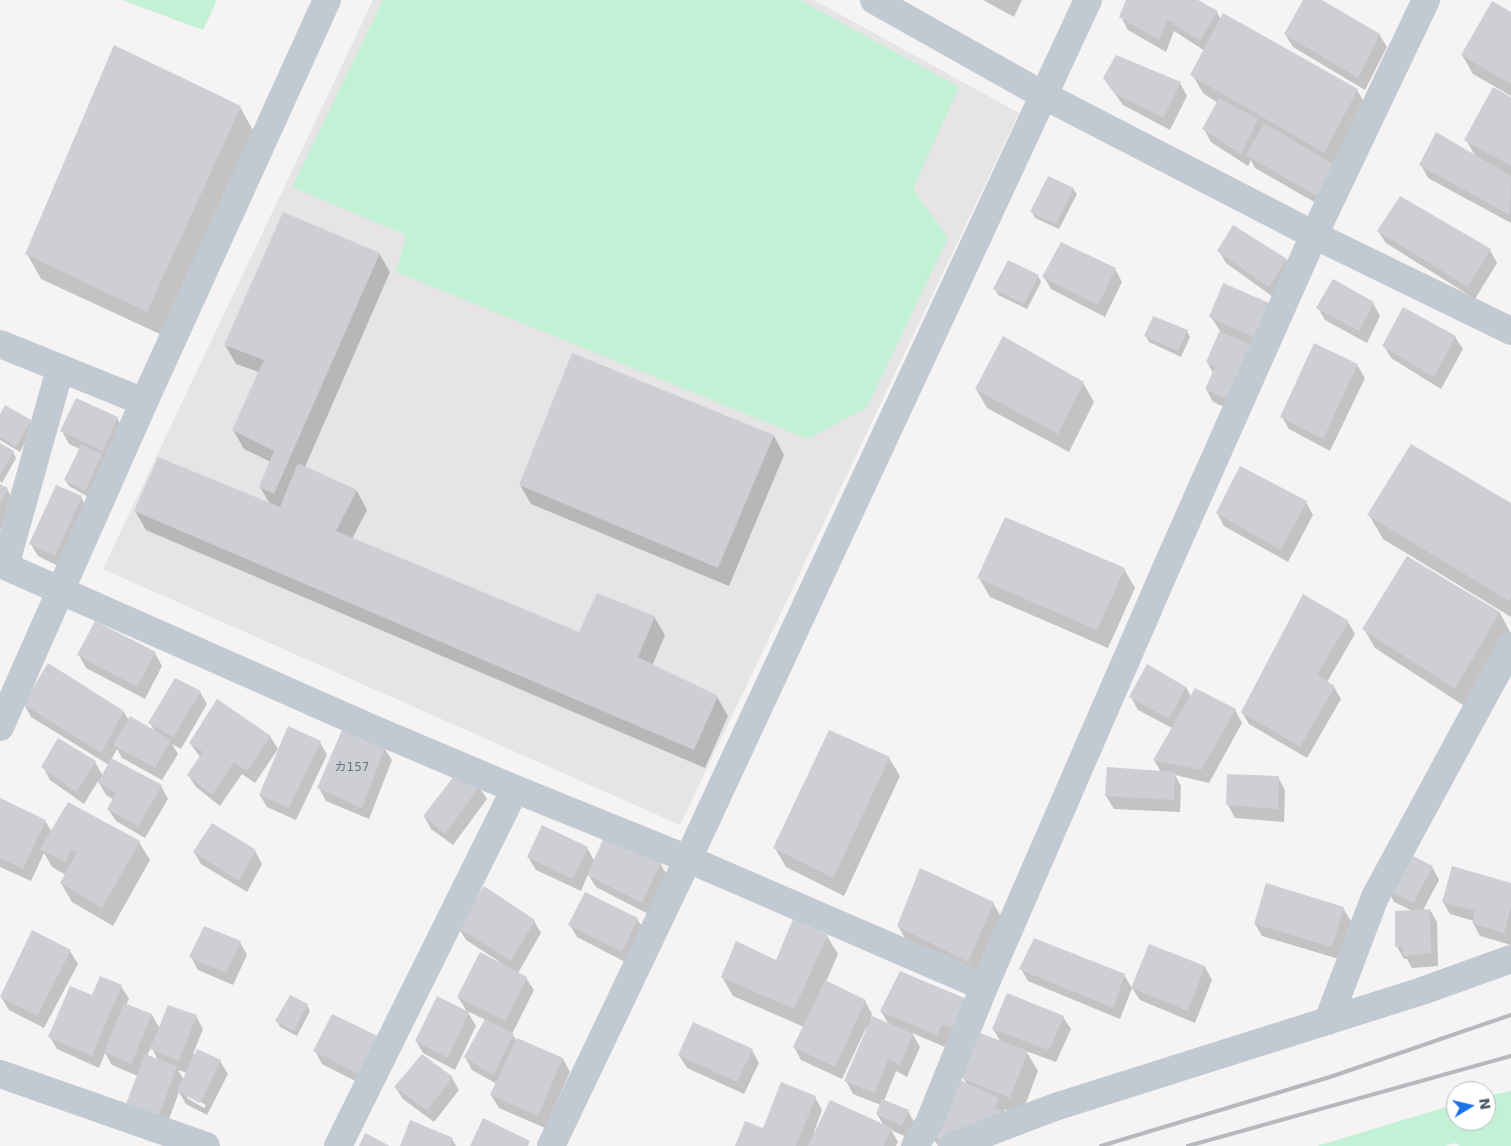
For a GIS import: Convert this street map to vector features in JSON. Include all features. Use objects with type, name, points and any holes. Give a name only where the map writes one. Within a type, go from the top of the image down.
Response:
[{"type":"street","points":[[0,727],[144,402],[326,0]]},
{"type":"street","points":[[874,0],[1043,95],[1314,235],[1511,331]]},
{"type":"street","points":[[551,1146],[688,859],[1088,0]]},
{"type":"street","points":[[915,1146],[929,1122],[984,987],[1171,557],[1314,235],[1426,0]]},
{"type":"street","points":[[0,344],[144,402]]},
{"type":"street","points":[[60,368],[5,566],[61,589],[371,728],[688,859],[984,987]]},
{"type":"street","points":[[1328,1021],[1375,897],[1511,646]]},
{"type":"street","points":[[338,1146],[515,789]]},
{"type":"street","points":[[952,1146],[1054,1107],[1422,991],[1511,959]]},
{"type":"street","points":[[0,1074],[206,1146]]},
{"type":"shaded area","points":[[373,0],[814,0],[1019,113],[680,825],[103,569]]},
{"type":"green space","points":[[122,0],[217,0],[203,30]]},
{"type":"green space","points":[[383,0],[800,0],[959,87],[913,189],[948,238],[867,407],[808,439],[396,272],[406,235],[292,187]]},
{"type":"green space","points":[[1511,1091],[1511,1146],[1460,1146],[1455,1143],[1445,1146],[1317,1146],[1446,1107],[1446,1131],[1496,1131],[1496,1094]]},
{"type":"building","points":[[1126,0],[1198,0],[1218,11],[1200,41],[1167,19],[1159,40],[1119,17]]},
{"type":"building","points":[[1303,0],[1322,0],[1380,34],[1358,78],[1284,34]]},
{"type":"building","points":[[1492,1],[1511,12],[1511,84],[1461,55]]},
{"type":"building","points":[[1223,13],[1358,89],[1324,153],[1190,75]]},
{"type":"building","points":[[114,45],[241,106],[147,312],[25,254]]},
{"type":"building","points":[[1116,55],[1181,82],[1163,118],[1114,93],[1103,78]]},
{"type":"building","points":[[1493,87],[1511,97],[1511,166],[1464,140]]},
{"type":"building","points":[[1219,98],[1258,119],[1241,154],[1202,129]]},
{"type":"building","points":[[1264,123],[1338,167],[1322,199],[1246,155]]},
{"type":"building","points":[[1436,132],[1511,176],[1510,215],[1419,165]]},
{"type":"building","points":[[1048,176],[1074,188],[1056,224],[1030,212]]},
{"type":"building","points":[[1400,196],[1491,249],[1468,287],[1377,231]]},
{"type":"building","points":[[283,212],[380,253],[274,494],[259,487],[274,451],[232,430],[264,360],[224,345]]},
{"type":"building","points":[[1233,225],[1287,259],[1269,287],[1217,251]]},
{"type":"building","points":[[1061,242],[1116,268],[1098,305],[1042,277]]},
{"type":"building","points":[[1008,260],[1039,275],[1024,304],[993,289]]},
{"type":"building","points":[[1333,279],[1374,302],[1359,331],[1316,308]]},
{"type":"building","points":[[1223,283],[1274,305],[1260,340],[1209,317]]},
{"type":"building","points":[[1403,307],[1456,336],[1434,377],[1382,346]]},
{"type":"building","points":[[1153,316],[1188,330],[1178,351],[1144,336]]},
{"type":"building","points":[[1219,332],[1258,347],[1234,402],[1205,389],[1215,367],[1206,362]]},
{"type":"building","points":[[1003,336],[1084,382],[1058,434],[975,389]]},
{"type":"building","points":[[1314,343],[1358,364],[1323,439],[1280,417]]},
{"type":"building","points":[[572,353],[774,435],[718,568],[519,485]]},
{"type":"building","points":[[76,398],[118,417],[103,451],[60,431]]},
{"type":"building","points":[[5,405],[31,420],[16,447],[0,437],[0,414]]},
{"type":"building","points":[[0,443],[14,451],[0,475]]},
{"type":"building","points":[[1411,444],[1511,503],[1511,598],[1509,601],[1367,515]]},
{"type":"building","points":[[81,445],[102,454],[85,491],[64,480]]},
{"type":"building","points":[[158,457],[280,507],[298,463],[357,490],[336,531],[579,632],[597,593],[655,616],[638,657],[718,696],[694,750],[134,511]]},
{"type":"building","points":[[1240,466],[1307,501],[1281,550],[1216,513]]},
{"type":"building","points":[[0,484],[8,488],[0,504]]},
{"type":"building","points":[[56,485],[82,496],[55,556],[29,544]]},
{"type":"building","points":[[1005,517],[1125,568],[1097,630],[977,578]]},
{"type":"building","points":[[1407,556],[1500,612],[1455,689],[1362,629]]},
{"type":"building","points":[[1303,594],[1349,621],[1317,675],[1335,686],[1300,747],[1241,712]]},
{"type":"building","points":[[95,621],[156,652],[137,687],[77,655]]},
{"type":"building","points":[[48,663],[124,711],[101,753],[23,704]]},
{"type":"building","points":[[1147,664],[1186,687],[1169,719],[1129,697]]},
{"type":"building","points":[[175,678],[201,691],[173,737],[148,723]]},
{"type":"building","points":[[1195,688],[1236,709],[1201,770],[1153,760]]},
{"type":"building","points":[[217,699],[271,736],[247,771],[234,762],[212,795],[187,775],[203,752],[189,743]]},
{"type":"building","points":[[130,716],[171,740],[155,768],[113,745]]},
{"type":"building","points":[[288,726],[321,741],[289,808],[259,795]]},
{"type":"building","points":[[342,730],[385,747],[362,808],[317,788]]},
{"type":"building","points":[[829,730],[890,757],[833,878],[773,848]]},
{"type":"building","points":[[58,738],[96,761],[76,792],[41,767]]},
{"type":"building","points":[[111,758],[162,785],[138,826],[107,809],[116,793],[98,783]]},
{"type":"building","points":[[1107,767],[1175,772],[1174,800],[1105,796]]},
{"type":"building","points":[[458,771],[480,786],[445,834],[423,816]]},
{"type":"building","points":[[1227,774],[1279,776],[1278,809],[1226,805]]},
{"type":"building","points":[[0,798],[46,820],[23,869],[0,858]]},
{"type":"building","points":[[68,802],[140,841],[102,908],[60,883],[77,852],[71,850],[65,862],[40,849]]},
{"type":"building","points":[[212,823],[256,850],[239,881],[193,852]]},
{"type":"building","points":[[542,825],[588,847],[573,879],[527,857]]},
{"type":"building","points":[[604,837],[661,862],[642,903],[587,875]]},
{"type":"building","points":[[1405,852],[1433,866],[1413,903],[1385,889]]},
{"type":"building","points":[[1452,866],[1511,883],[1511,906],[1504,933],[1472,923],[1475,911],[1442,902]]},
{"type":"building","points":[[920,868],[994,902],[968,962],[897,926]]},
{"type":"building","points":[[1266,883],[1344,907],[1332,947],[1254,924]]},
{"type":"building","points":[[484,886],[535,920],[511,961],[457,927]]},
{"type":"building","points":[[585,892],[638,918],[622,952],[568,925]]},
{"type":"building","points":[[1430,909],[1431,953],[1403,956],[1402,947],[1395,947],[1395,911]]},
{"type":"building","points":[[793,919],[828,935],[794,1009],[721,977],[736,941],[776,960]]},
{"type":"building","points":[[204,926],[241,941],[226,973],[189,957]]},
{"type":"building","points":[[32,930],[71,950],[37,1016],[0,997]]},
{"type":"building","points":[[1034,938],[1125,974],[1113,1008],[1019,969]]},
{"type":"building","points":[[1149,944],[1205,966],[1188,1011],[1131,988]]},
{"type":"building","points":[[480,952],[527,977],[505,1021],[457,997]]},
{"type":"building","points":[[900,971],[969,1000],[955,1029],[942,1025],[937,1035],[880,1011]]},
{"type":"building","points":[[100,976],[122,985],[92,1056],[48,1037],[70,986],[92,995]]},
{"type":"building","points":[[825,980],[866,1000],[835,1067],[793,1047]]},
{"type":"building","points":[[1007,993],[1064,1016],[1049,1050],[992,1029]]},
{"type":"building","points":[[290,995],[308,1004],[294,1031],[275,1021]]},
{"type":"building","points":[[437,996],[469,1012],[448,1058],[415,1041]]},
{"type":"building","points":[[124,1003],[152,1014],[131,1064],[104,1052]]},
{"type":"building","points":[[168,1005],[197,1015],[179,1061],[150,1049]]},
{"type":"building","points":[[332,1014],[378,1036],[358,1074],[313,1051]]},
{"type":"building","points":[[872,1016],[913,1034],[900,1065],[888,1059],[875,1093],[844,1081]]},
{"type":"building","points":[[485,1019],[514,1034],[493,1075],[464,1057]]},
{"type":"building","points":[[693,1022],[753,1049],[737,1082],[678,1055]]},
{"type":"building","points":[[980,1033],[1028,1051],[1010,1098],[962,1078]]},
{"type":"building","points":[[517,1038],[563,1058],[538,1116],[490,1095]]},
{"type":"building","points":[[197,1049],[221,1060],[200,1103],[177,1091]]},
{"type":"building","points":[[145,1054],[177,1066],[158,1118],[126,1104]]},
{"type":"building","points":[[422,1054],[453,1077],[427,1110],[394,1087]]},
{"type":"building","points":[[956,1078],[999,1098],[994,1108],[1001,1111],[994,1126],[980,1119],[972,1138],[953,1145],[930,1135]]},
{"type":"building","points":[[781,1082],[816,1096],[796,1146],[735,1146],[745,1121],[763,1128]]},
{"type":"building","points":[[882,1099],[909,1110],[902,1126],[876,1114]]},
{"type":"building","points":[[830,1100],[892,1128],[884,1146],[808,1146]]},
{"type":"building","points":[[483,1118],[530,1141],[528,1146],[470,1146]]},
{"type":"building","points":[[410,1120],[453,1138],[450,1146],[400,1146]]},
{"type":"building","points":[[365,1133],[390,1146],[359,1146]]},
{"type":"railway","points":[[1101,1146],[1330,1077],[1511,1015]]},
{"type":"railway","points":[[1188,1146],[1511,1056]]}]
